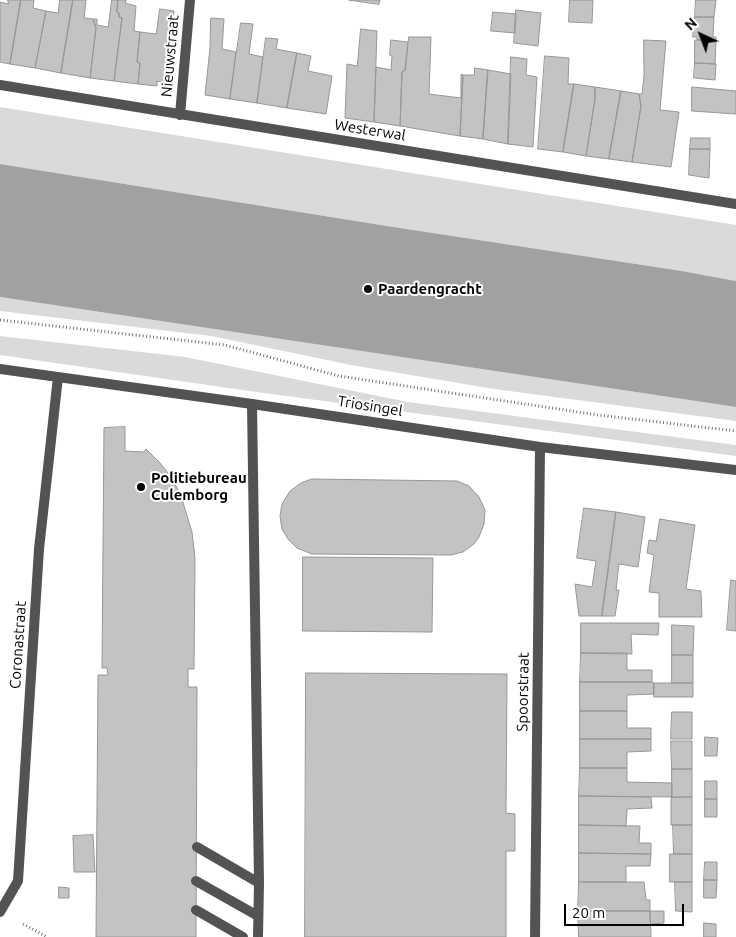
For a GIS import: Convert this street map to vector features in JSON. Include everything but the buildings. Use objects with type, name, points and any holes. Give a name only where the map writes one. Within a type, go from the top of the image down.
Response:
[{"type":"street","name":"Nieuwstraat","points":[[180,115],[190,0]]},
{"type":"street","name":"Westerwal","points":[[0,85],[736,204]]},
{"type":"street","name":"Triosingel","points":[[0,369],[540,447],[736,470]]},
{"type":"street","name":"Coronastraat","points":[[0,911],[18,881],[39,549],[58,377]]},
{"type":"street","points":[[252,404],[259,883],[258,937]]},
{"type":"street","name":"Spoorstraat","points":[[535,937],[540,447]]},
{"type":"street","points":[[197,847],[259,883]]},
{"type":"street","points":[[196,881],[258,916]]},
{"type":"street","points":[[196,910],[244,937]]},
{"type":"path","points":[[0,320],[225,345],[339,376],[598,415],[736,431]]},
{"type":"shaded area","points":[[0,107],[736,225],[736,281],[0,164]]},
{"type":"shaded area","name":"Paardengracht","points":[[0,164],[736,281],[736,407],[0,297]]},
{"type":"shaded area","points":[[0,297],[736,407],[736,421],[494,389],[351,365],[211,336],[0,311]]},
{"type":"shaded area","points":[[0,336],[185,357],[408,402],[736,445],[736,456],[249,391],[0,355]]},
{"type":"place","name":"Paardengracht","points":[[368,289]]},
{"type":"place","name":"Politiebureau Culemborg","points":[[141,487]]}]
